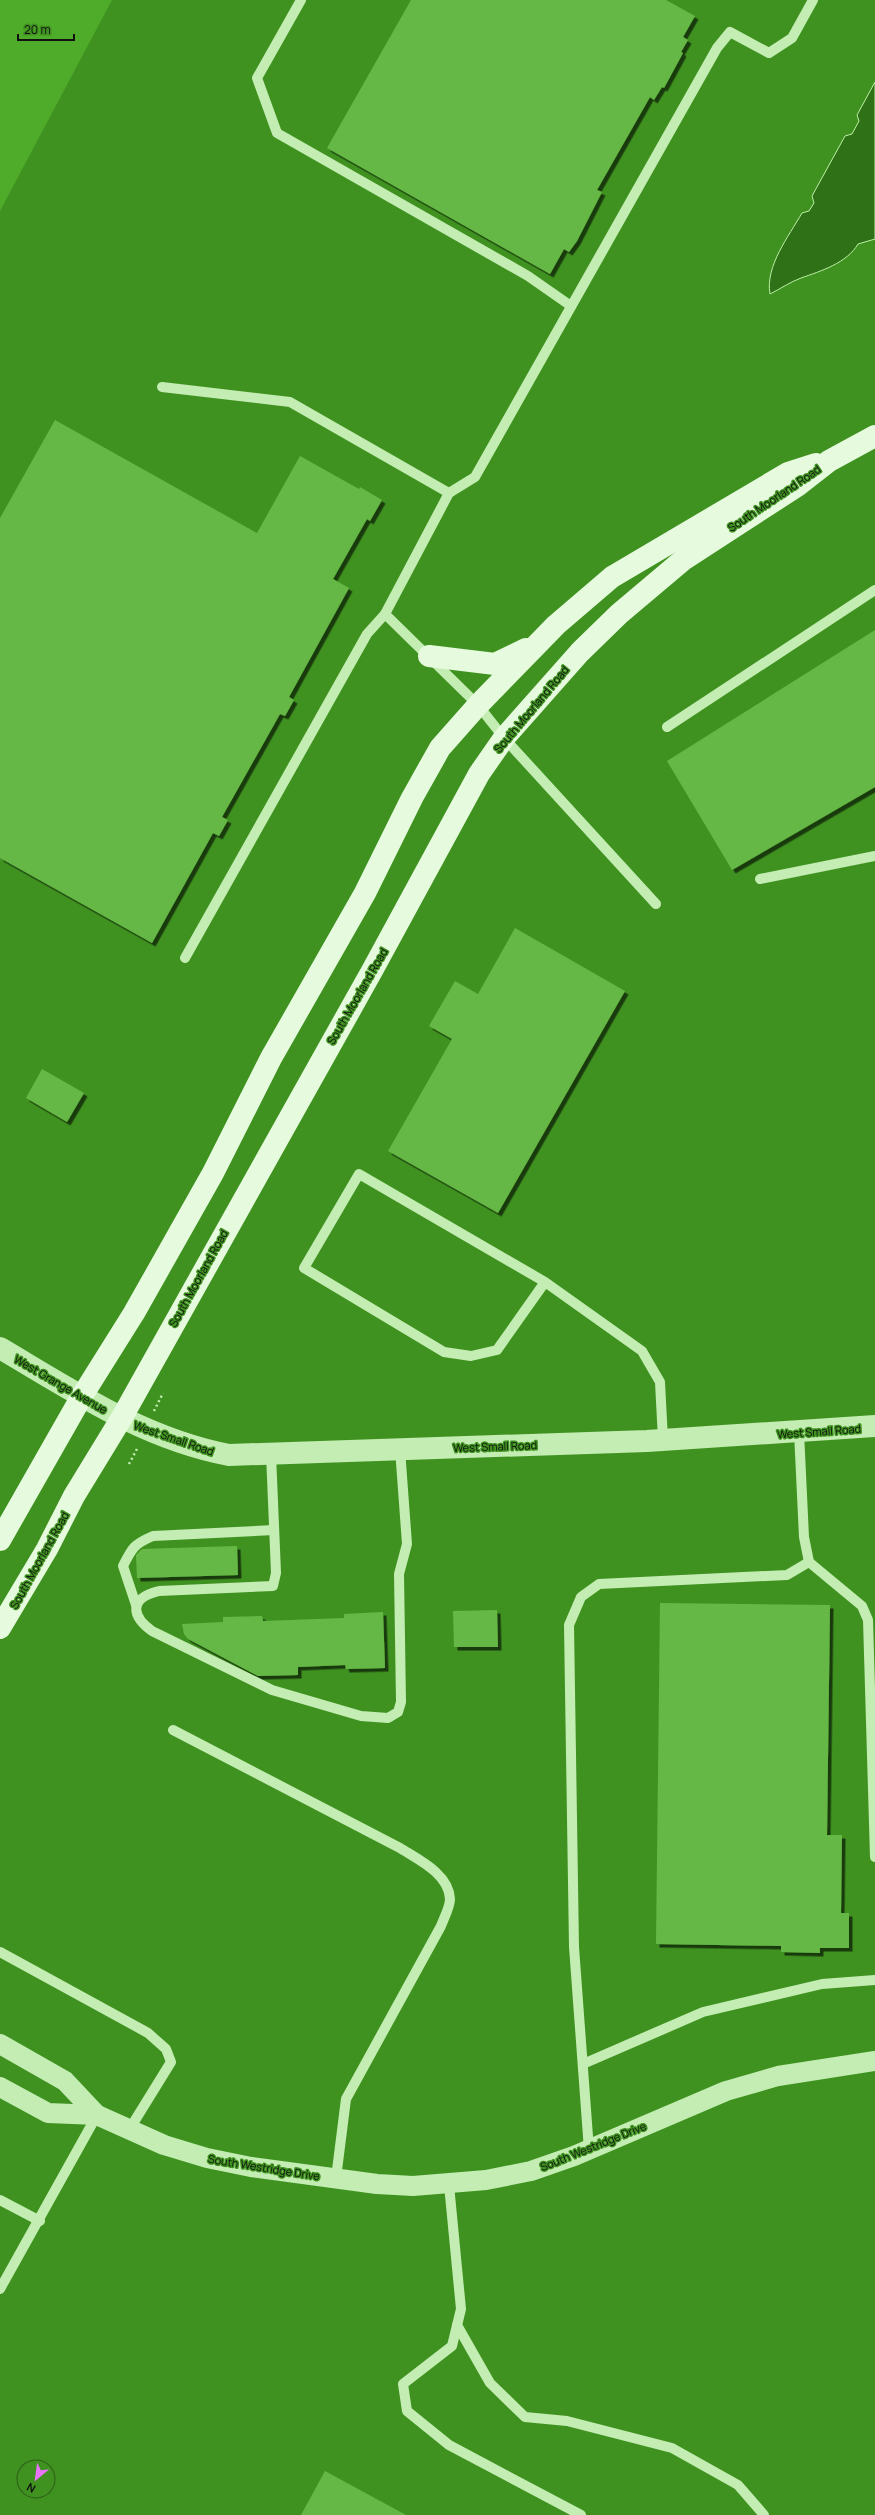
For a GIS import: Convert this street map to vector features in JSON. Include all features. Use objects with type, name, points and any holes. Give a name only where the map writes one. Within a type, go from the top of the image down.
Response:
[{"type":"main road","name":"South Moorland Road","points":[[0,1540],[82,1396],[134,1313],[209,1180],[271,1058],[365,892],[412,798],[440,748],[478,704],[542,642],[556,626],[612,577],[788,473],[829,460],[875,436]]},
{"type":"main road","name":"South Moorland Road","points":[[0,1628],[47,1549],[74,1496],[121,1419],[373,969],[479,774],[504,738],[580,652],[619,614],[683,560],[797,486],[829,460]]},
{"type":"main road","points":[[429,656],[495,664],[542,642]]},
{"type":"street","name":"West Grange Avenue","points":[[0,1348],[121,1419]]},
{"type":"street","name":"West Small Road","points":[[121,1419],[146,1431],[206,1451],[228,1455],[663,1440],[875,1426]]},
{"type":"street","name":"South Westridge Drive","points":[[0,2044],[65,2081],[97,2115],[164,2145],[207,2158],[251,2167],[406,2186],[449,2185],[486,2180],[531,2171],[589,2150],[726,2091],[778,2076],[875,2061]]},
{"type":"street","name":"South Westridge Drive","points":[[0,2087],[48,2113],[97,2115]]},
{"type":"lane","points":[[301,0],[257,78],[277,133],[528,276],[571,306]]},
{"type":"lane","points":[[185,958],[367,634],[385,614],[449,493],[475,477],[718,48],[730,32],[769,53],[792,38],[813,0]]},
{"type":"lane","points":[[162,387],[290,402],[449,493]]},
{"type":"lane","points":[[668,726],[875,590]]},
{"type":"lane","points":[[385,614],[478,704],[504,738],[656,904]]},
{"type":"lane","points":[[760,879],[875,856]]},
{"type":"lane","points":[[545,1282],[497,1350],[471,1356],[444,1352],[304,1268],[359,1174],[545,1282],[642,1351],[660,1382],[663,1440]]},
{"type":"lane","points":[[799,1432],[804,1536],[809,1562],[862,1606],[868,1620],[875,1857]]},
{"type":"lane","points":[[274,1530],[153,1536],[138,1542],[132,1547],[123,1566],[142,1623],[152,1631],[272,1690],[361,1716],[388,1718],[398,1712],[401,1702],[399,1574],[407,1544],[400,1449]]},
{"type":"lane","points":[[136,1605],[147,1594],[159,1591],[273,1586],[276,1572],[271,1454]]},
{"type":"lane","points":[[589,2150],[574,1947],[569,1625],[581,1597],[599,1584],[787,1575],[809,1562]]},
{"type":"lane","points":[[173,1730],[400,1848],[426,1865],[446,1884],[450,1900],[441,1926],[346,2099],[336,2178]]},
{"type":"lane","points":[[0,1952],[148,2033],[166,2049],[171,2062],[129,2130]]},
{"type":"lane","points":[[583,2064],[703,2012],[822,1984],[875,1980]]},
{"type":"lane","points":[[0,2289],[40,2221],[97,2115]]},
{"type":"lane","points":[[449,2185],[461,2309],[452,2346],[403,2384],[407,2411],[449,2445],[581,2515]]},
{"type":"lane","points":[[0,2200],[40,2221]]},
{"type":"lane","points":[[457,2324],[490,2383],[525,2417],[567,2421],[672,2448],[738,2485],[764,2515]]},
{"type":"shaded area","points":[[0,0],[112,0],[0,211]]},
{"type":"shaded area","points":[[875,82],[875,239],[858,244],[853,251],[833,266],[797,280],[770,294],[769,283],[774,262],[802,213],[809,211],[814,203],[812,196],[845,136],[852,134],[859,121],[857,115]]},
{"type":"building","points":[[411,0],[666,0],[695,16],[683,37],[688,40],[681,52],[683,53],[664,88],[662,87],[654,100],[650,97],[597,190],[602,192],[577,241],[569,252],[564,249],[550,274],[327,148]]},
{"type":"building","points":[[55,420],[257,533],[300,456],[382,500],[370,521],[367,519],[333,579],[349,588],[289,697],[294,700],[285,716],[280,714],[222,817],[228,820],[219,836],[213,833],[152,943],[0,858],[0,518]]},
{"type":"building","points":[[875,630],[875,787],[732,870],[667,761]]},
{"type":"building","points":[[515,928],[625,991],[498,1213],[388,1151],[452,1039],[429,1026],[455,981],[478,994]]},
{"type":"building","points":[[42,1069],[84,1093],[67,1122],[26,1098]]},
{"type":"building","points":[[237,1546],[238,1575],[137,1578],[136,1555],[142,1549]]},
{"type":"building","points":[[660,1603],[830,1605],[827,1835],[842,1835],[841,1913],[849,1913],[849,1948],[820,1948],[820,1953],[781,1952],[781,1946],[656,1944]]},
{"type":"building","points":[[497,1610],[498,1647],[454,1647],[453,1611]]},
{"type":"building","points":[[383,1612],[385,1668],[346,1669],[345,1665],[298,1667],[298,1675],[258,1676],[188,1639],[184,1634],[182,1624],[223,1622],[223,1617],[262,1616],[263,1621],[344,1618],[344,1614]]},
{"type":"building","points":[[325,2471],[406,2515],[301,2515]]}]
